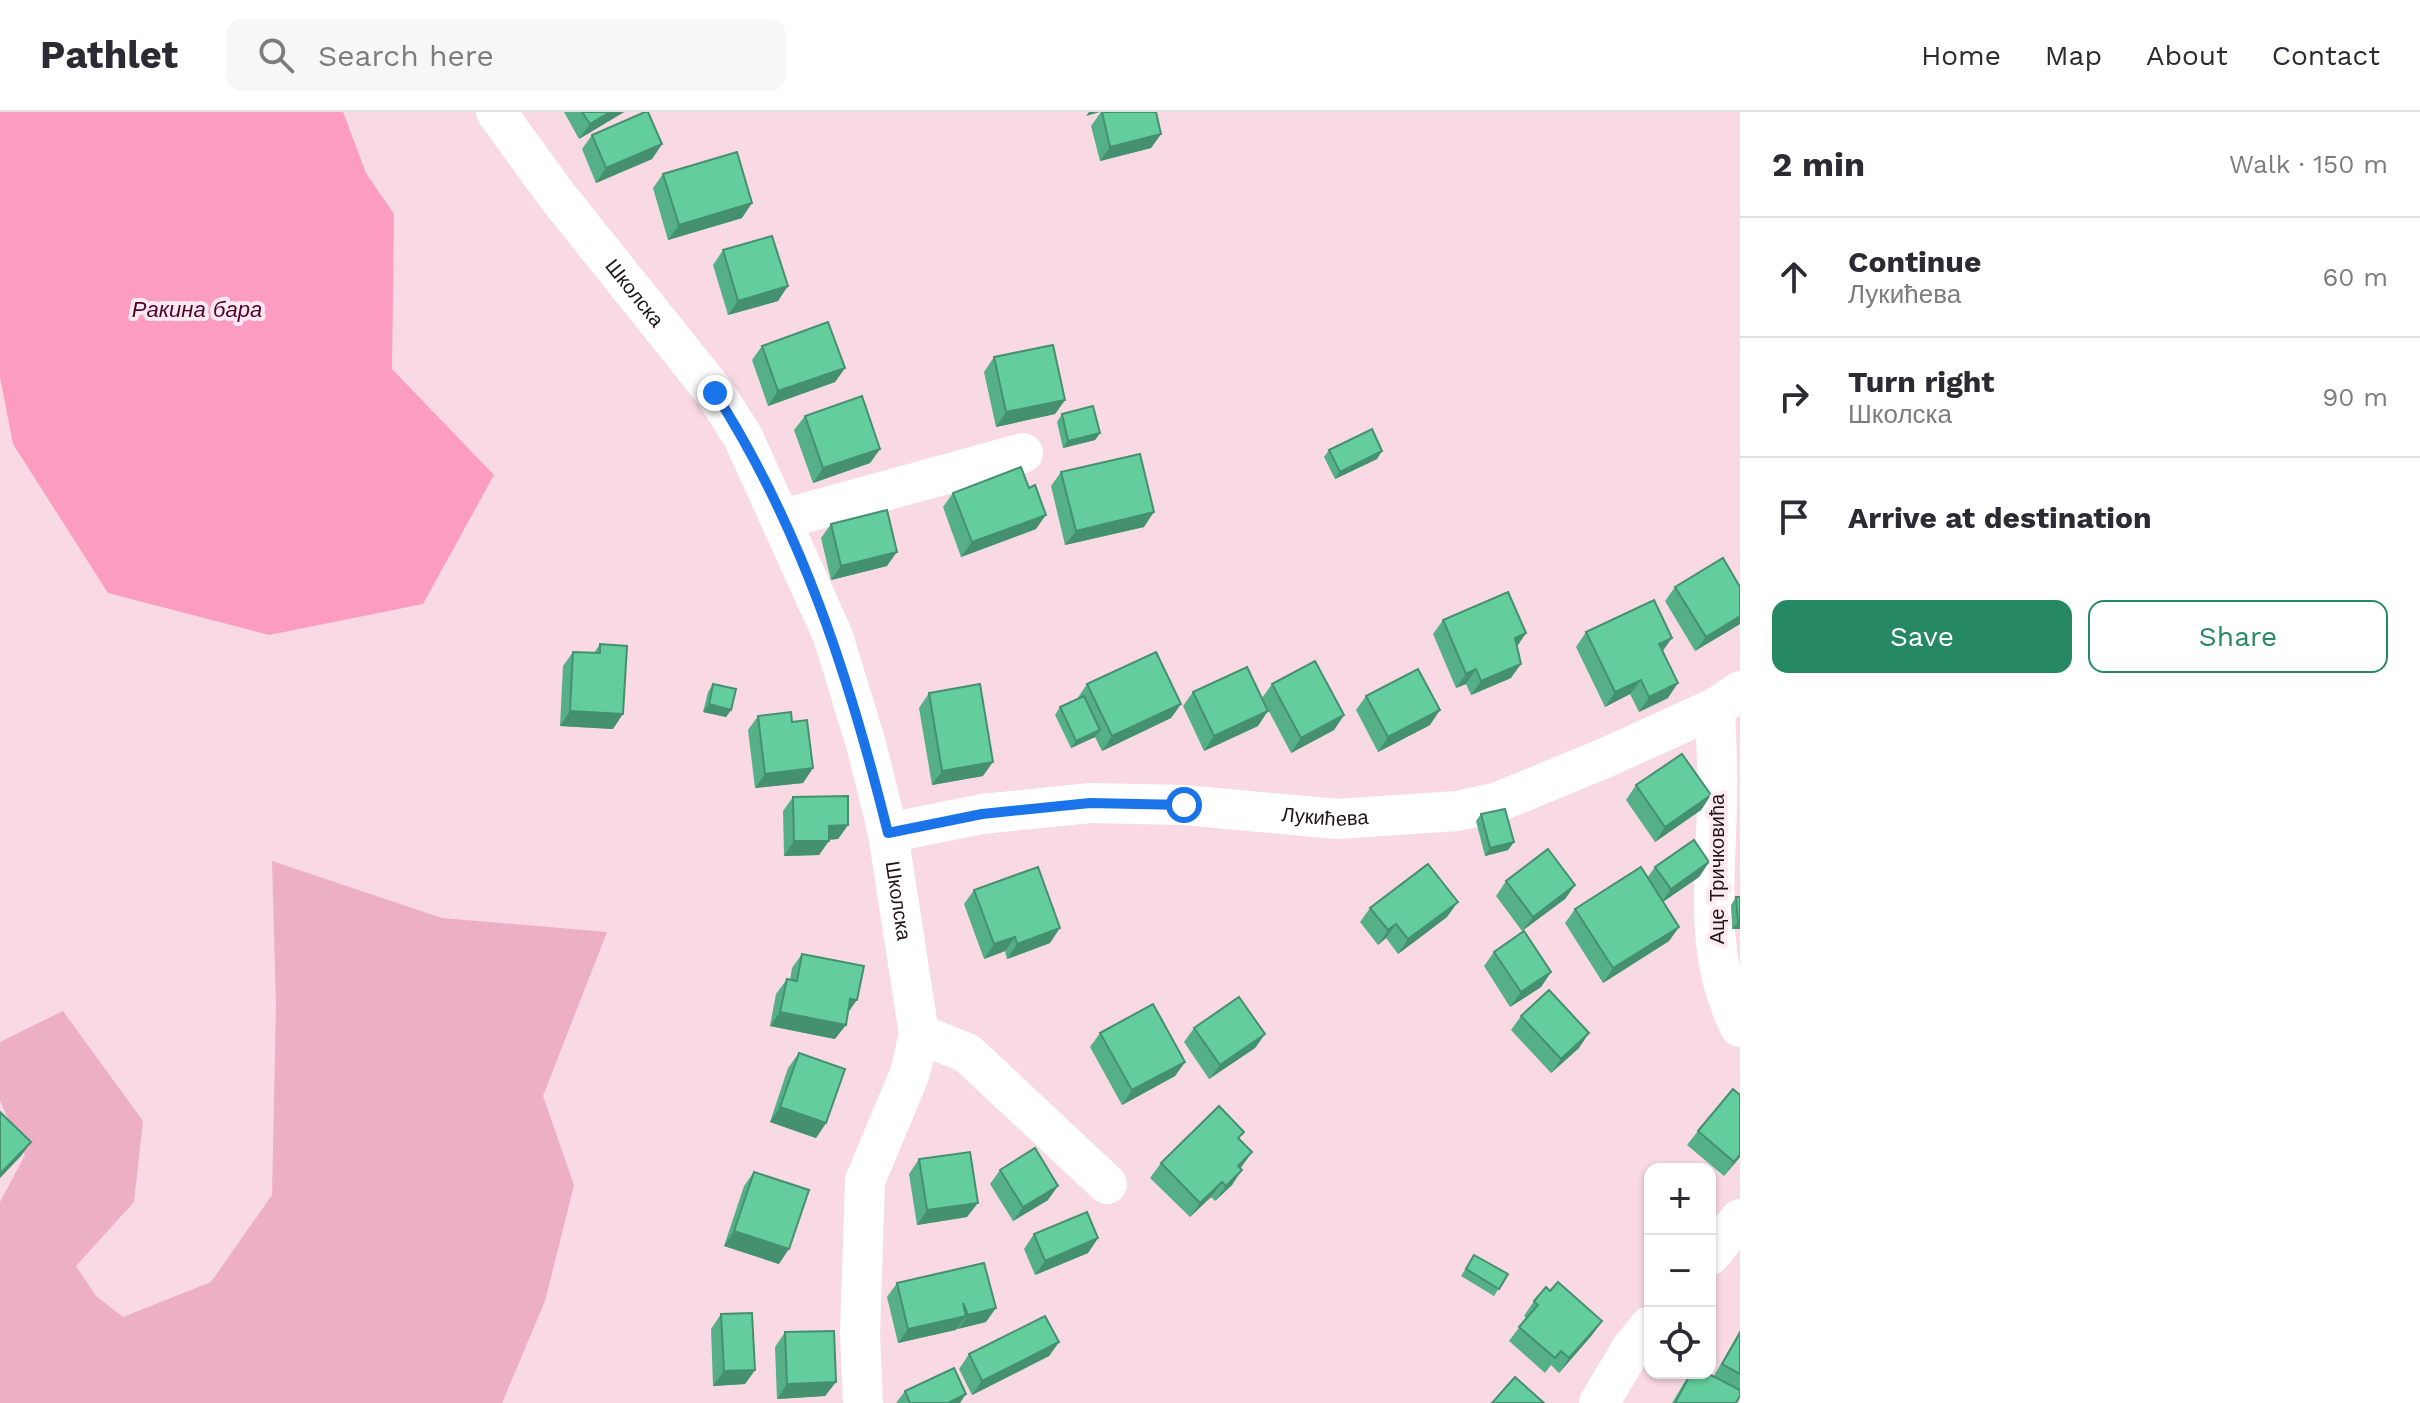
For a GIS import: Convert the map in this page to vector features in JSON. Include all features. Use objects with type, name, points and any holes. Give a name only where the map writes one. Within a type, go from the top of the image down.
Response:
[{"type":"street","name":"Школска","points":[[496,112],[558,197],[715,393],[743,437],[783,519],[833,636],[888,833],[919,1034],[910,1073],[865,1181],[860,1334],[863,1403]]},
{"type":"street","points":[[783,519],[1023,453]]},
{"type":"street","name":"Лукићева","points":[[888,833],[982,814],[1090,803],[1184,805],[1337,819],[1457,811],[1498,802],[1728,700]]},
{"type":"street","name":"Аце Тричковића","points":[[1728,700],[1718,794],[1712,928],[1720,976],[1740,1027]]},
{"type":"street","points":[[919,1034],[967,1053],[1107,1184]]},
{"type":"street","points":[[1716,1248],[1740,1219]]},
{"type":"street","points":[[1599,1403],[1644,1333]]},
{"type":"shaded area","points":[[272,861],[442,918],[607,932],[543,1096],[574,1185],[545,1301],[502,1403],[0,1403],[0,1202],[25,1155],[0,1101],[0,1042],[63,1011],[143,1121],[134,1202],[76,1266],[96,1296],[123,1317],[211,1282],[272,1195],[276,1005]]},
{"type":"water","name":"Ракина бара","points":[[0,112],[343,112],[366,173],[394,214],[392,369],[494,475],[423,604],[269,635],[108,593],[13,444],[0,377]]},
{"type":"building","points":[[582,112],[610,112],[590,124]]},
{"type":"building","points":[[648,112],[662,144],[606,168],[592,135]]},
{"type":"building","points":[[1102,112],[1156,112],[1161,134],[1110,147]]},
{"type":"building","points":[[737,152],[752,203],[679,225],[663,174]]},
{"type":"building","points":[[772,236],[788,286],[738,301],[723,250]]},
{"type":"building","points":[[828,322],[845,368],[778,391],[762,346]]},
{"type":"building","points":[[1053,345],[1065,400],[1006,412],[994,357]]},
{"type":"building","points":[[862,396],[880,449],[823,468],[805,416]]},
{"type":"building","points":[[1093,406],[1100,433],[1068,441],[1062,414]]},
{"type":"building","points":[[1372,429],[1382,451],[1340,472],[1329,450]]},
{"type":"building","points":[[1140,454],[1154,512],[1076,531],[1061,472]]},
{"type":"building","points":[[1021,467],[1029,488],[1035,485],[1046,515],[972,542],[953,493]]},
{"type":"building","points":[[887,510],[897,552],[841,566],[831,524]]},
{"type":"building","points":[[1723,558],[1740,587],[1740,616],[1706,637],[1675,587]]},
{"type":"building","points":[[1508,592],[1526,633],[1515,638],[1521,664],[1481,681],[1476,669],[1466,674],[1443,620]]},
{"type":"building","points":[[1654,600],[1672,638],[1659,644],[1678,683],[1649,697],[1641,680],[1615,692],[1586,632]]},
{"type":"building","points":[[600,644],[627,646],[623,714],[570,711],[573,652],[600,653]]},
{"type":"building","points":[[1156,652],[1181,704],[1112,736],[1087,684]]},
{"type":"building","points":[[1315,661],[1344,715],[1301,738],[1272,684]]},
{"type":"building","points":[[1247,667],[1268,711],[1214,736],[1193,692]]},
{"type":"building","points":[[1418,669],[1440,710],[1388,737],[1366,696]]},
{"type":"building","points":[[713,684],[736,689],[731,710],[709,704]]},
{"type":"building","points":[[980,684],[993,762],[942,771],[929,693]]},
{"type":"building","points":[[1084,696],[1100,730],[1076,741],[1060,707]]},
{"type":"building","points":[[791,712],[792,722],[807,720],[813,768],[765,774],[758,716]]},
{"type":"building","points":[[1682,754],[1711,795],[1665,827],[1636,785]]},
{"type":"building","points":[[848,796],[848,825],[829,826],[829,841],[794,841],[793,797]]},
{"type":"building","points":[[1505,809],[1514,842],[1490,848],[1481,814]]},
{"type":"building","points":[[1694,840],[1709,862],[1671,889],[1655,867]]},
{"type":"building","points":[[1548,849],[1575,885],[1533,917],[1506,881]]},
{"type":"building","points":[[1428,864],[1458,902],[1408,939],[1396,924],[1388,930],[1370,908]]},
{"type":"building","points":[[1038,867],[1060,928],[1017,944],[1015,937],[994,944],[974,890]]},
{"type":"building","points":[[1641,867],[1679,927],[1613,968],[1575,909]]},
{"type":"building","points":[[1736,897],[1740,897],[1738,922]]},
{"type":"building","points":[[1524,931],[1551,972],[1521,992],[1494,952]]},
{"type":"building","points":[[802,954],[864,966],[857,1000],[850,999],[846,1025],[780,1012],[787,979],[797,981]]},
{"type":"building","points":[[1549,990],[1589,1033],[1561,1059],[1521,1016]]},
{"type":"building","points":[[1239,997],[1265,1034],[1220,1065],[1194,1028]]},
{"type":"building","points":[[1153,1004],[1185,1062],[1132,1090],[1100,1033]]},
{"type":"building","points":[[799,1053],[845,1069],[826,1123],[780,1107]]},
{"type":"building","points":[[1733,1089],[1740,1095],[1740,1155],[1734,1162],[1698,1131]]},
{"type":"building","points":[[1219,1106],[1244,1132],[1238,1138],[1252,1152],[1238,1166],[1242,1170],[1226,1186],[1222,1182],[1200,1203],[1161,1163]]},
{"type":"building","points":[[0,1112],[31,1142],[0,1174]]},
{"type":"building","points":[[1035,1148],[1058,1186],[1023,1207],[1000,1170]]},
{"type":"building","points":[[970,1152],[978,1203],[927,1210],[919,1159]]},
{"type":"building","points":[[754,1172],[809,1190],[789,1249],[734,1231]]},
{"type":"building","points":[[1087,1212],[1098,1238],[1045,1261],[1034,1234]]},
{"type":"building","points":[[1474,1255],[1508,1274],[1499,1289],[1466,1269]]},
{"type":"building","points":[[984,1263],[996,1308],[968,1315],[963,1303],[966,1316],[908,1329],[897,1283]]},
{"type":"building","points":[[1558,1282],[1602,1321],[1569,1358],[1561,1351],[1555,1358],[1519,1327],[1538,1305],[1534,1301],[1546,1287],[1550,1291]]},
{"type":"building","points":[[752,1313],[755,1370],[724,1371],[721,1314]]},
{"type":"building","points":[[1045,1316],[1059,1342],[982,1381],[969,1354]]},
{"type":"building","points":[[834,1331],[836,1382],[787,1384],[785,1332]]},
{"type":"building","points":[[1740,1333],[1740,1374],[1722,1364]]},
{"type":"building","points":[[954,1368],[966,1394],[948,1403],[910,1403],[905,1391]]},
{"type":"building","points":[[1515,1377],[1544,1403],[1492,1403]]},
{"type":"building","points":[[1716,1378],[1740,1390],[1736,1403],[1675,1403],[1688,1379]]},
{"type":"route","points":[[715,393],[743,437],[783,519],[833,636],[866,744],[888,833],[982,814],[1090,803],[1184,805]]}]
